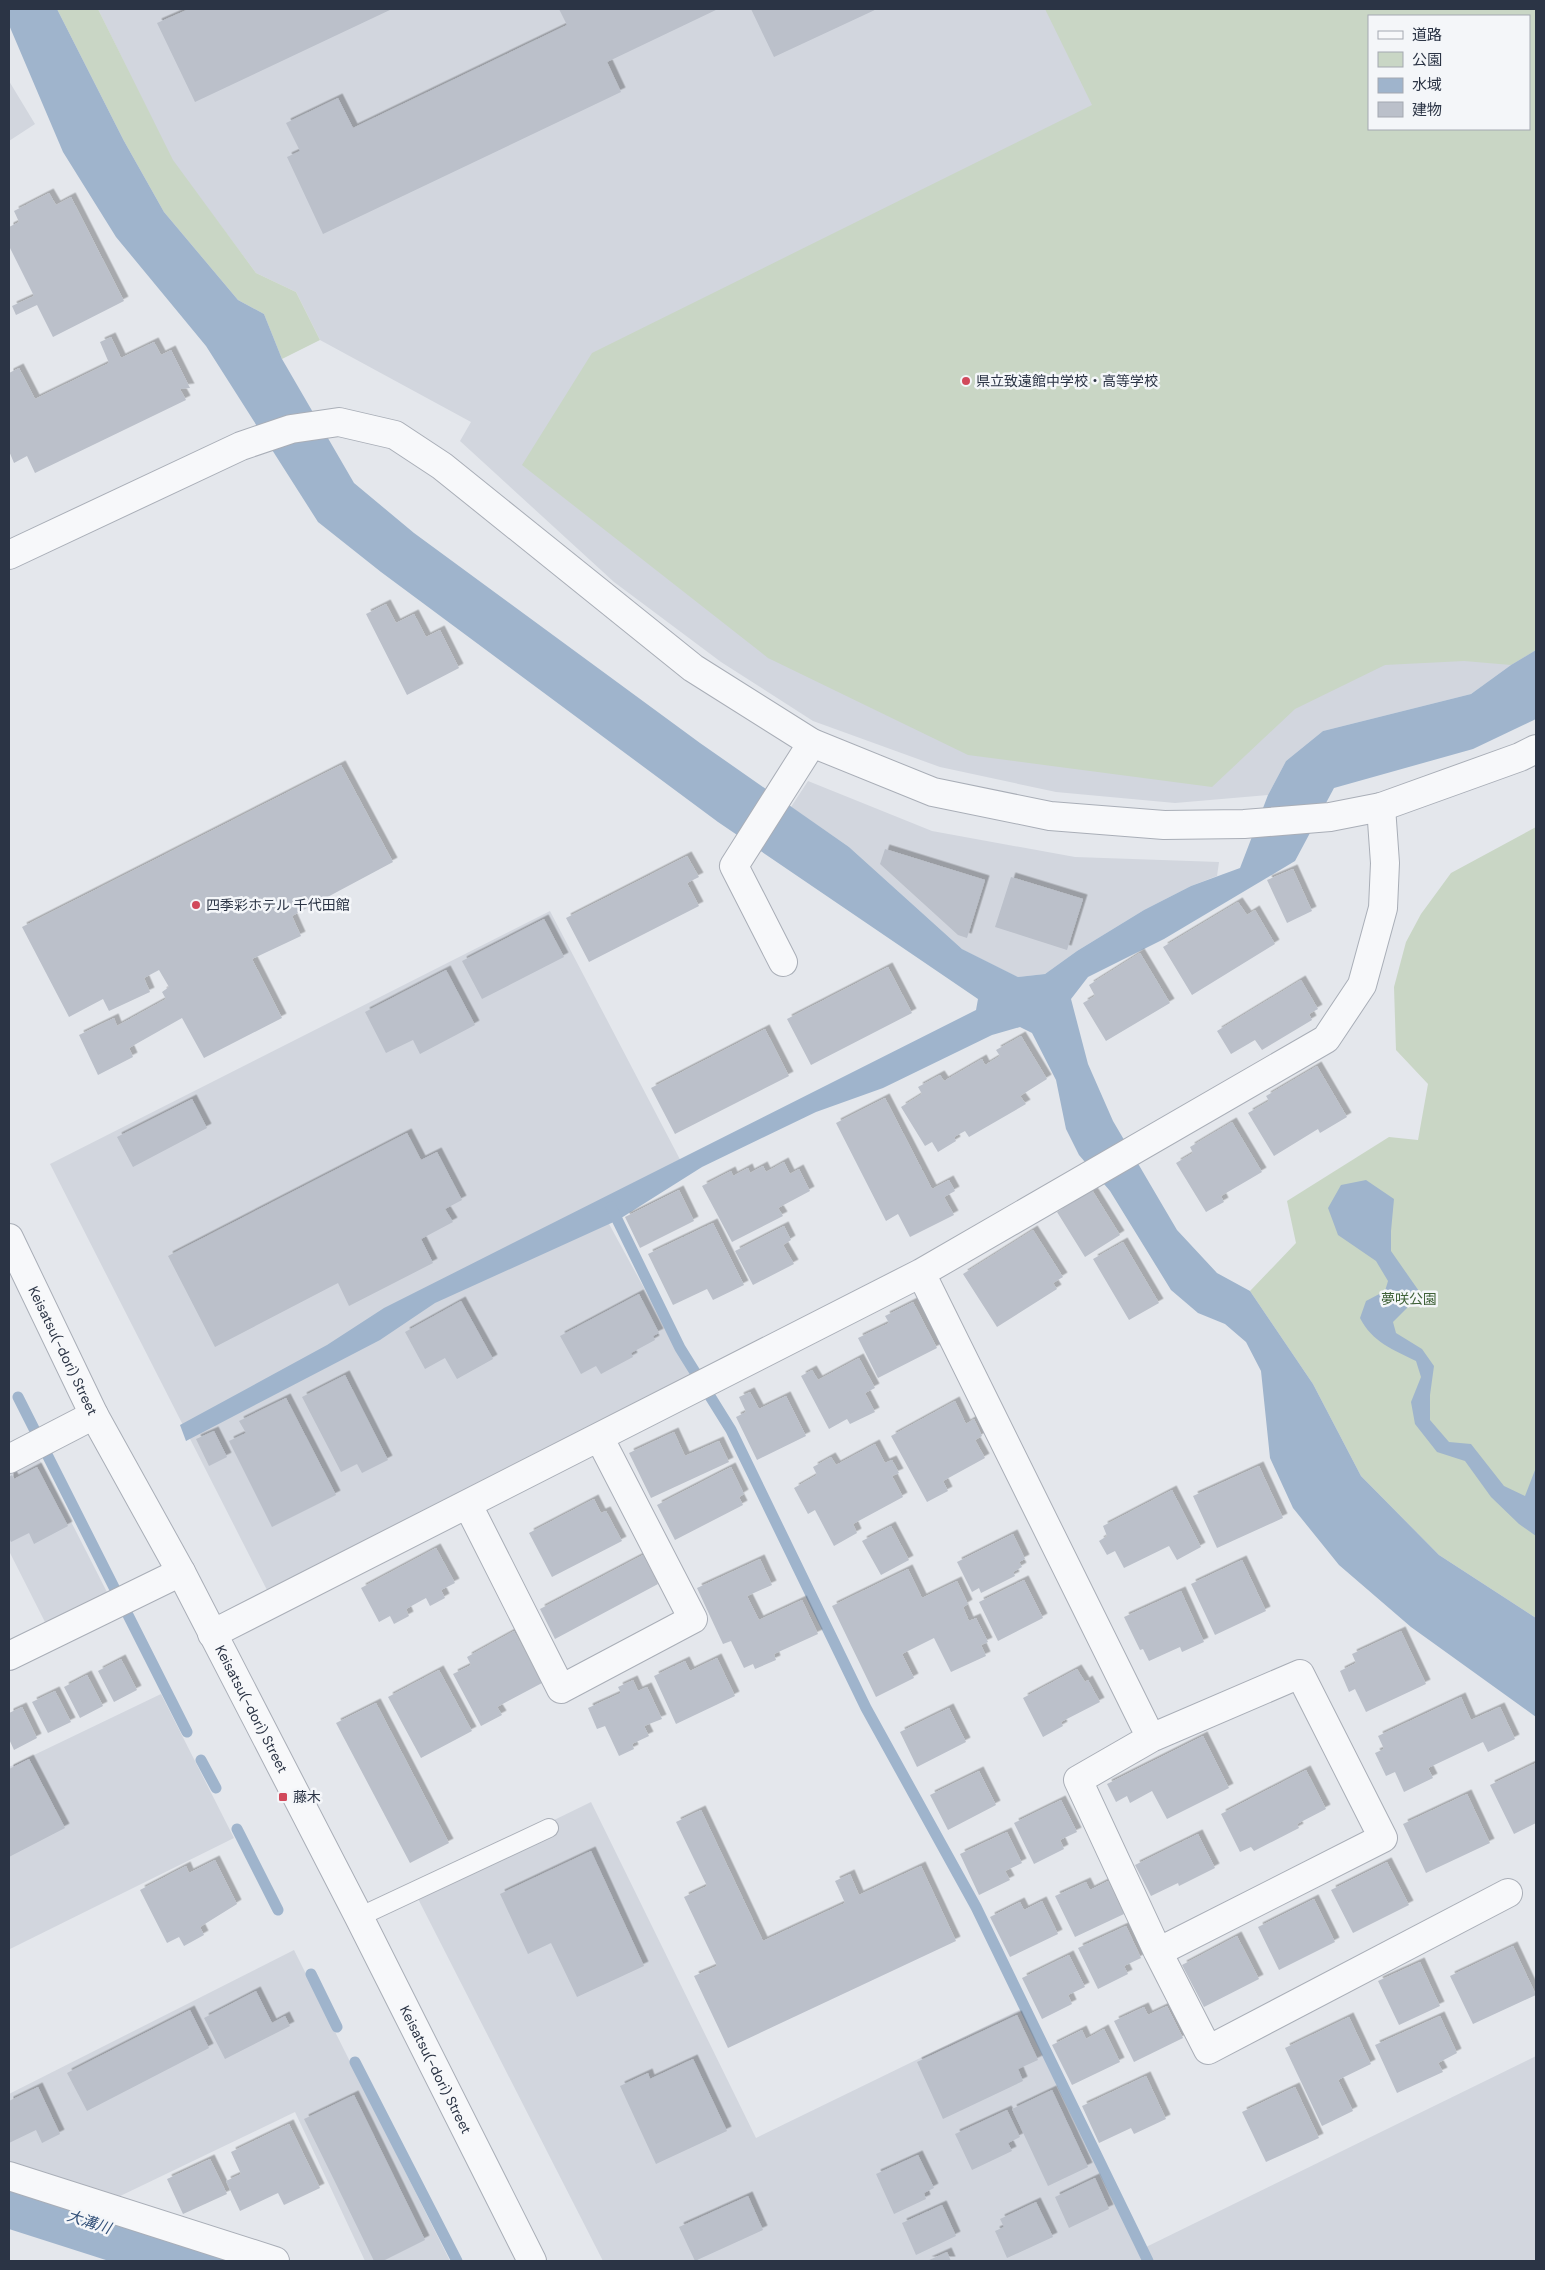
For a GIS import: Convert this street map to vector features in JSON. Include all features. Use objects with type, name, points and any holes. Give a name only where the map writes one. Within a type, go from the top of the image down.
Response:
[{"type":"street","points":[[9,555],[240,446],[291,429],[339,422],[395,435],[442,466],[693,668],[812,743],[932,792],[1050,816],[1164,825],[1244,824],[1330,817],[1381,807],[1520,757],[1536,749]]},
{"type":"street","points":[[783,962],[734,866],[812,743]]},
{"type":"street","points":[[212,1634],[921,1273],[1326,1039],[1362,985],[1383,908],[1385,862],[1381,807]]},
{"type":"street","name":"Keisatsu(-dori) Street","points":[[9,1238],[94,1415],[181,1572],[359,1918],[532,2261]]},
{"type":"street","points":[[921,1273],[1151,1738]]},
{"type":"street","points":[[9,1459],[94,1415]]},
{"type":"street","points":[[468,1505],[561,1689],[693,1619],[599,1437]]},
{"type":"street","points":[[9,1656],[181,1572]]},
{"type":"street","points":[[1158,1952],[1383,1838],[1300,1674],[1151,1738],[1078,1780],[1158,1952],[1208,2050],[1508,1893]]},
{"type":"street","points":[[9,2176],[275,2261]]},
{"type":"lane","points":[[359,1918],[549,1828]]},
{"type":"shaded area","name":"県立致遠館中学校・高等学校","points":[[98,9],[1536,9],[1536,650],[1511,665],[1471,694],[1323,731],[1286,761],[1268,795],[1175,803],[1056,792],[940,767],[813,721],[721,662],[614,582],[460,441],[471,422],[320,340],[296,292],[256,273],[172,160]]},
{"type":"shaded area","points":[[9,81],[35,124],[9,141]]},
{"type":"shaded area","points":[[808,781],[932,831],[1075,857],[1219,862],[1217,876],[1191,886],[1144,910],[1077,951],[1045,974],[1018,977],[962,949],[849,847],[791,807]]},
{"type":"shaded area","points":[[550,911],[685,1169],[602,1211],[693,1378],[268,1592],[50,1164]]},
{"type":"shaded area","points":[[38,1457],[109,1596],[47,1626],[9,1551],[9,1470]]},
{"type":"shaded area","points":[[161,1694],[234,1838],[10,1949],[9,1767]]},
{"type":"shaded area","points":[[591,1802],[756,2138],[1023,2008],[1142,2249],[1536,2056],[1536,2261],[603,2261],[413,1889]]},
{"type":"shaded area","points":[[294,1950],[450,2261],[365,2261],[295,2112],[116,2198],[9,2164],[9,2094]]},
{"type":"green space","points":[[57,9],[98,9],[173,160],[256,273],[296,292],[320,340],[282,359],[264,314],[238,300],[164,212],[124,141]]},
{"type":"green space","name":"県立致遠館中学校・高等学校","points":[[1045,9],[1536,9],[1536,650],[1511,665],[1464,661],[1385,665],[1295,709],[1212,787],[968,755],[768,658],[522,465],[592,353],[1092,105]]},
{"type":"green space","name":"夢咲公園","points":[[1536,827],[1536,1618],[1439,1555],[1361,1476],[1313,1384],[1250,1291],[1296,1243],[1287,1201],[1389,1137],[1418,1140],[1428,1084],[1396,1050],[1394,987],[1406,942],[1421,914],[1451,873]]},
{"type":"water","points":[[9,9],[57,9],[124,141],[164,212],[238,300],[264,314],[282,359],[354,483],[414,533],[700,743],[849,847],[962,949],[1018,977],[1045,974],[1077,951],[1144,910],[1191,886],[1240,868],[1268,795],[1286,761],[1323,731],[1471,694],[1511,665],[1536,650],[1536,719],[1473,749],[1334,788],[1295,861],[1164,939],[1088,977],[1071,999],[1088,1064],[1113,1121],[1177,1230],[1217,1273],[1250,1291],[1313,1384],[1361,1476],[1439,1555],[1536,1618],[1536,1717],[1411,1627],[1339,1565],[1293,1508],[1270,1458],[1261,1371],[1246,1342],[1225,1324],[1198,1313],[1171,1290],[1110,1191],[1079,1155],[1066,1129],[1056,1080],[1032,1033],[1020,1027],[992,1035],[883,1088],[816,1112],[702,1167],[618,1220],[435,1303],[380,1340],[186,1441],[180,1425],[327,1345],[384,1308],[976,1010],[978,999],[718,822],[381,572],[318,522],[206,346],[116,237],[63,152],[9,25]]},
{"type":"water","points":[[1366,1180],[1394,1199],[1391,1251],[1421,1294],[1393,1322],[1396,1333],[1422,1349],[1434,1366],[1430,1395],[1430,1420],[1449,1442],[1471,1444],[1504,1486],[1525,1496],[1535,1470],[1536,1454],[1536,1536],[1519,1524],[1491,1497],[1465,1461],[1437,1452],[1415,1424],[1411,1402],[1421,1377],[1416,1361],[1377,1339],[1360,1318],[1366,1301],[1385,1291],[1388,1281],[1376,1261],[1338,1235],[1328,1208],[1341,1185]]},
{"type":"water","name":"大溝川","points":[[9,2188],[231,2261],[109,2261],[9,2229]]},
{"type":"building","points":[[189,9],[392,9],[195,102],[157,23]]},
{"type":"building","points":[[559,9],[718,9],[607,62],[621,92],[323,234],[287,157],[300,151],[286,123],[338,98],[353,128],[567,25]]},
{"type":"building","points":[[751,9],[877,9],[774,57]]},
{"type":"building","points":[[49,193],[56,205],[71,197],[124,301],[53,337],[37,305],[16,315],[12,306],[34,296],[9,246],[9,227],[19,222],[14,211]]},
{"type":"building","points":[[111,337],[121,358],[154,342],[161,355],[171,350],[190,388],[180,389],[186,400],[35,473],[27,456],[14,463],[9,451],[9,373],[19,368],[35,399],[109,363],[100,342]]},
{"type":"building","points":[[386,604],[396,623],[414,614],[426,637],[440,630],[459,668],[407,695],[366,614]]},
{"type":"building","points":[[341,765],[393,862],[292,916],[301,936],[252,959],[282,1018],[204,1058],[182,1018],[129,1048],[133,1057],[98,1075],[79,1035],[114,1018],[117,1026],[166,999],[162,992],[169,987],[159,970],[144,978],[150,992],[109,1011],[103,999],[69,1017],[22,927]]},
{"type":"building","points":[[885,849],[985,880],[967,938],[958,935],[880,864]]},
{"type":"building","points":[[687,856],[699,877],[687,883],[699,906],[589,962],[566,918]]},
{"type":"building","points":[[1293,869],[1312,911],[1287,923],[1267,880]]},
{"type":"building","points":[[1011,877],[1083,899],[1067,950],[995,927]]},
{"type":"building","points":[[1238,902],[1247,915],[1255,910],[1275,944],[1192,995],[1163,947]]},
{"type":"building","points":[[544,919],[564,957],[482,999],[462,961]]},
{"type":"building","points":[[1140,953],[1170,1003],[1106,1041],[1083,1003],[1095,996],[1089,985]]},
{"type":"building","points":[[888,967],[912,1013],[811,1065],[787,1019]]},
{"type":"building","points":[[446,970],[475,1025],[420,1054],[413,1040],[386,1053],[365,1012]]},
{"type":"building","points":[[1301,980],[1318,1009],[1309,1014],[1312,1020],[1262,1050],[1255,1040],[1231,1054],[1217,1031]]},
{"type":"building","points":[[765,1029],[789,1076],[675,1134],[651,1088]]},
{"type":"building","points":[[1021,1036],[1047,1079],[1020,1096],[1026,1104],[969,1137],[965,1131],[954,1137],[956,1141],[938,1152],[932,1142],[925,1146],[901,1107],[922,1094],[918,1087],[940,1075],[944,1081],[982,1059],[985,1065],[1000,1056],[996,1050]]},
{"type":"building","points":[[1317,1066],[1347,1117],[1320,1133],[1318,1129],[1274,1156],[1248,1113],[1269,1101],[1266,1096]]},
{"type":"building","points":[[885,1098],[932,1189],[949,1180],[955,1191],[944,1197],[954,1215],[910,1237],[898,1214],[886,1221],[836,1123]]},
{"type":"building","points":[[192,1099],[207,1128],[133,1167],[117,1137]]},
{"type":"building","points":[[1232,1122],[1262,1172],[1221,1196],[1224,1202],[1206,1212],[1176,1163],[1193,1153],[1190,1147]]},
{"type":"building","points":[[407,1133],[421,1160],[437,1152],[462,1200],[445,1209],[453,1222],[421,1239],[433,1263],[349,1306],[338,1283],[215,1347],[168,1256]]},
{"type":"building","points":[[784,1162],[790,1174],[799,1169],[810,1191],[778,1208],[783,1216],[732,1242],[702,1186],[731,1171],[733,1176],[748,1168],[750,1173],[763,1166],[766,1172]]},
{"type":"building","points":[[679,1190],[694,1221],[640,1248],[625,1217]]},
{"type":"building","points":[[1092,1190],[1120,1235],[1085,1257],[1057,1212]]},
{"type":"building","points":[[713,1223],[744,1285],[713,1300],[707,1289],[673,1305],[648,1254]]},
{"type":"building","points":[[784,1226],[791,1240],[783,1245],[794,1264],[753,1285],[735,1251]]},
{"type":"building","points":[[1033,1230],[1063,1277],[1053,1283],[1057,1289],[997,1327],[963,1274]]},
{"type":"building","points":[[1123,1242],[1159,1303],[1129,1320],[1093,1259]]},
{"type":"building","points":[[639,1294],[659,1333],[653,1336],[655,1340],[631,1353],[633,1357],[601,1374],[596,1366],[581,1374],[560,1336]]},
{"type":"building","points":[[461,1301],[493,1359],[457,1379],[445,1358],[425,1369],[405,1332]]},
{"type":"building","points":[[913,1302],[937,1348],[878,1378],[858,1338],[889,1323],[885,1316]]},
{"type":"building","points":[[859,1358],[875,1388],[865,1393],[875,1412],[850,1424],[847,1419],[829,1429],[801,1376],[812,1370],[818,1380]]},
{"type":"building","points":[[345,1375],[388,1460],[362,1473],[357,1464],[341,1472],[302,1397]]},
{"type":"building","points":[[750,1392],[759,1409],[786,1396],[806,1436],[757,1460],[736,1417],[746,1412],[739,1397]]},
{"type":"building","points":[[286,1398],[336,1495],[272,1527],[229,1441],[246,1433],[239,1421]]},
{"type":"building","points":[[955,1401],[966,1424],[974,1419],[982,1436],[975,1440],[985,1458],[943,1481],[948,1491],[927,1502],[891,1436]]},
{"type":"building","points":[[214,1431],[227,1457],[209,1466],[196,1439]]},
{"type":"building","points":[[674,1432],[685,1456],[719,1441],[729,1462],[651,1498],[629,1453]]},
{"type":"building","points":[[875,1444],[885,1463],[892,1460],[899,1473],[892,1476],[903,1497],[853,1524],[857,1533],[834,1546],[815,1510],[808,1514],[794,1488],[817,1475],[813,1467],[831,1457],[836,1465]]},
{"type":"building","points":[[1259,1466],[1283,1518],[1217,1548],[1193,1496]]},
{"type":"building","points":[[37,1467],[68,1526],[34,1544],[29,1533],[11,1542],[9,1538],[9,1477],[12,1475],[14,1479]]},
{"type":"building","points":[[731,1467],[744,1494],[739,1497],[743,1505],[675,1540],[657,1505]]},
{"type":"building","points":[[1172,1490],[1201,1547],[1177,1560],[1169,1546],[1124,1568],[1115,1551],[1107,1555],[1099,1541],[1107,1536],[1103,1526]]},
{"type":"building","points":[[594,1499],[601,1513],[606,1511],[622,1541],[552,1577],[529,1533]]},
{"type":"building","points":[[891,1526],[909,1560],[881,1575],[862,1541]]},
{"type":"building","points":[[1013,1534],[1025,1559],[1019,1562],[1022,1567],[1013,1572],[1015,1576],[981,1593],[979,1588],[972,1592],[957,1562]]},
{"type":"building","points":[[436,1548],[455,1583],[441,1590],[445,1598],[430,1606],[426,1598],[406,1609],[409,1616],[394,1624],[390,1616],[379,1622],[361,1588]]},
{"type":"building","points":[[643,1555],[658,1584],[555,1639],[540,1609]]},
{"type":"building","points":[[760,1559],[772,1585],[747,1596],[759,1620],[802,1600],[818,1634],[774,1654],[776,1660],[755,1669],[753,1664],[744,1668],[731,1641],[723,1644],[697,1588]]},
{"type":"building","points":[[1242,1560],[1266,1611],[1215,1635],[1191,1584]]},
{"type":"building","points":[[908,1569],[922,1598],[957,1581],[968,1604],[963,1607],[969,1621],[976,1618],[988,1642],[981,1645],[986,1656],[951,1672],[934,1638],[902,1654],[914,1678],[876,1697],[832,1606]]},
{"type":"building","points":[[1024,1580],[1043,1618],[998,1641],[979,1602]]},
{"type":"building","points":[[1181,1591],[1204,1642],[1182,1652],[1180,1647],[1149,1661],[1143,1649],[1140,1650],[1124,1617]]},
{"type":"building","points":[[514,1631],[542,1683],[497,1707],[502,1715],[481,1726],[453,1674],[471,1665],[467,1657]]},
{"type":"building","points":[[1401,1631],[1426,1684],[1366,1712],[1355,1689],[1349,1692],[1340,1671],[1356,1663],[1352,1654]]},
{"type":"building","points":[[717,1658],[735,1696],[676,1724],[654,1676],[685,1661],[690,1671]]},
{"type":"building","points":[[121,1659],[137,1690],[114,1702],[98,1671]]},
{"type":"building","points":[[1077,1669],[1085,1682],[1088,1680],[1100,1702],[1061,1722],[1063,1726],[1043,1737],[1023,1698]]},
{"type":"building","points":[[439,1670],[472,1731],[421,1758],[388,1697]]},
{"type":"building","points":[[87,1675],[103,1706],[80,1718],[64,1687]]},
{"type":"building","points":[[633,1680],[638,1691],[647,1687],[662,1719],[644,1726],[649,1736],[632,1744],[634,1749],[619,1756],[605,1726],[597,1729],[588,1708],[621,1693],[618,1687]]},
{"type":"building","points":[[55,1691],[71,1722],[48,1733],[32,1702]]},
{"type":"building","points":[[1461,1697],[1471,1720],[1500,1707],[1515,1739],[1488,1752],[1483,1742],[1428,1768],[1433,1778],[1404,1792],[1395,1772],[1386,1776],[1375,1753],[1384,1749],[1378,1736]]},
{"type":"building","points":[[376,1703],[449,1843],[410,1863],[336,1723]]},
{"type":"building","points":[[22,1707],[37,1738],[14,1750],[9,1739],[9,1713]]},
{"type":"building","points":[[949,1708],[966,1742],[917,1767],[900,1732]]},
{"type":"building","points":[[1203,1736],[1229,1788],[1167,1819],[1152,1791],[1130,1803],[1127,1796],[1116,1802],[1107,1784]]},
{"type":"building","points":[[29,1759],[65,1828],[9,1857],[9,1769]]},
{"type":"building","points":[[1536,1763],[1536,1823],[1514,1834],[1490,1785]]},
{"type":"building","points":[[1306,1770],[1326,1809],[1297,1824],[1299,1828],[1254,1851],[1251,1847],[1240,1852],[1221,1814]]},
{"type":"building","points":[[979,1771],[996,1805],[948,1830],[930,1795]]},
{"type":"building","points":[[1467,1794],[1490,1843],[1426,1873],[1403,1824]]},
{"type":"building","points":[[1061,1800],[1077,1832],[1060,1840],[1064,1849],[1034,1864],[1014,1823]]},
{"type":"building","points":[[701,1810],[763,1941],[845,1903],[835,1881],[850,1874],[859,1895],[921,1866],[956,1941],[728,2048],[694,1976],[717,1966],[684,1897],[707,1886],[676,1822]]},
{"type":"building","points":[[1007,1832],[1022,1863],[1005,1871],[1010,1880],[979,1895],[960,1854]]},
{"type":"building","points":[[1198,1834],[1215,1868],[1179,1886],[1178,1883],[1151,1896],[1135,1865]]},
{"type":"building","points":[[591,1851],[644,1966],[577,1997],[551,1943],[528,1954],[500,1894]]},
{"type":"building","points":[[215,1860],[237,1904],[200,1927],[204,1935],[184,1946],[179,1937],[167,1943],[140,1890],[186,1866],[189,1873]]},
{"type":"building","points":[[1387,1862],[1409,1905],[1353,1933],[1331,1890]]},
{"type":"building","points":[[1108,1881],[1124,1914],[1075,1937],[1055,1896],[1086,1882],[1090,1890]]},
{"type":"building","points":[[1314,1899],[1335,1942],[1279,1970],[1258,1927]]},
{"type":"building","points":[[1042,1901],[1058,1934],[1010,1957],[990,1917],[1020,1902],[1024,1910]]},
{"type":"building","points":[[1126,1926],[1141,1958],[1124,1966],[1128,1974],[1098,1989],[1078,1948]]},
{"type":"building","points":[[1237,1936],[1259,1979],[1204,2007],[1182,1965]]},
{"type":"building","points":[[1513,1946],[1536,1995],[1473,2024],[1450,1976]]},
{"type":"building","points":[[1069,1955],[1085,1987],[1068,1995],[1072,2004],[1042,2019],[1022,1978]]},
{"type":"building","points":[[1420,1962],[1440,2006],[1399,2025],[1378,1981]]},
{"type":"building","points":[[256,1991],[272,2023],[285,2016],[290,2026],[225,2059],[204,2018]]},
{"type":"building","points":[[1167,2006],[1183,2038],[1134,2062],[1114,2021],[1144,2007],[1148,2015]]},
{"type":"building","points":[[190,2010],[209,2048],[87,2111],[67,2073]]},
{"type":"building","points":[[1017,2015],[1038,2060],[1018,2069],[1023,2081],[943,2119],[917,2062]]},
{"type":"building","points":[[1440,2016],[1457,2053],[1438,2063],[1443,2072],[1397,2093],[1375,2045]]},
{"type":"building","points":[[1349,2017],[1371,2064],[1338,2080],[1353,2111],[1322,2126],[1285,2048]]},
{"type":"building","points":[[1104,2029],[1120,2062],[1072,2085],[1052,2045],[1082,2030],[1086,2039]]},
{"type":"building","points":[[693,2059],[727,2131],[656,2164],[620,2086],[648,2073],[650,2079]]},
{"type":"building","points":[[1146,2076],[1166,2119],[1134,2134],[1131,2128],[1099,2143],[1082,2106]]},
{"type":"building","points":[[38,2087],[60,2134],[42,2143],[36,2130],[9,2143],[9,2101]]},
{"type":"building","points":[[1295,2087],[1319,2138],[1266,2162],[1242,2112]]},
{"type":"building","points":[[1052,2090],[1088,2167],[1048,2186],[1012,2109]]},
{"type":"building","points":[[354,2095],[425,2240],[383,2261],[374,2261],[304,2119]]},
{"type":"building","points":[[1007,2110],[1020,2137],[1008,2143],[1012,2151],[972,2170],[955,2134]]},
{"type":"building","points":[[289,2124],[320,2188],[284,2205],[278,2193],[240,2211],[226,2181],[241,2174],[231,2152]]},
{"type":"building","points":[[918,2155],[934,2188],[924,2193],[926,2199],[894,2214],[876,2174]]},
{"type":"building","points":[[210,2159],[227,2194],[183,2214],[167,2179]]},
{"type":"building","points":[[1095,2178],[1109,2209],[1069,2228],[1055,2197]]},
{"type":"building","points":[[748,2196],[763,2230],[695,2261],[679,2227]]},
{"type":"building","points":[[1036,2202],[1053,2237],[1007,2258],[995,2231],[1004,2227],[1000,2219]]},
{"type":"building","points":[[942,2205],[956,2236],[916,2255],[902,2223]]},
{"type":"building","points":[[947,2252],[951,2261],[927,2261]]},
{"type":"waterway","points":[[611,1207],[680,1348],[731,1430],[866,1708],[976,1907],[1148,2261]]},
{"type":"waterway","points":[[18,1397],[187,1732]]},
{"type":"waterway","points":[[201,1760],[216,1788]]},
{"type":"waterway","points":[[237,1829],[278,1910]]},
{"type":"waterway","points":[[311,1974],[337,2027]]},
{"type":"waterway","points":[[355,2062],[457,2261]]},
{"type":"place","name":"県立致遠館中学校・高等学校","points":[[966,381]]},
{"type":"place","name":"四季彩ホテル 千代田館","points":[[196,905]]},
{"type":"place","name":"藤木","points":[[283,1797]]}]
